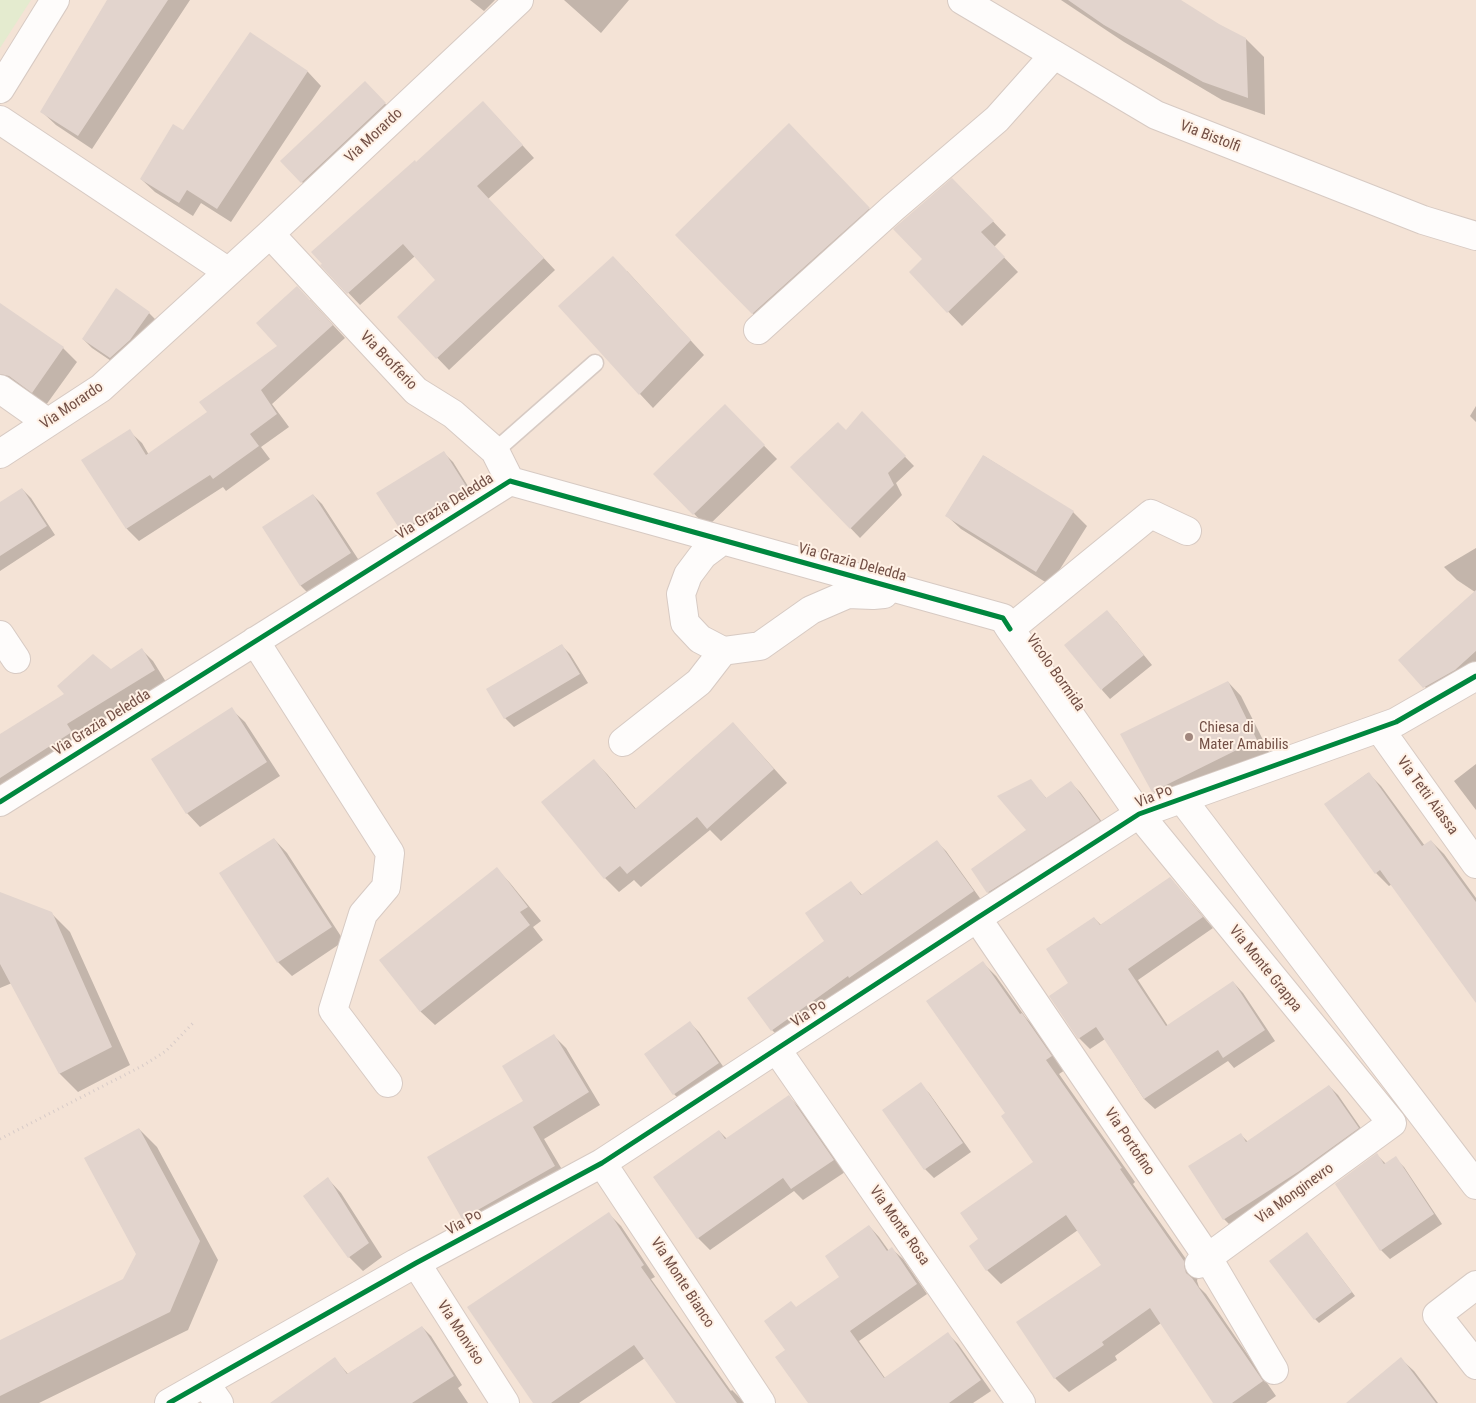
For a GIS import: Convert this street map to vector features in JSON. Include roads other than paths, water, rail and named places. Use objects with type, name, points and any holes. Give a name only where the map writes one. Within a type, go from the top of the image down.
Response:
[{"type":"street","points":[[0,89],[55,0]]},
{"type":"street","name":"Via Morardo","points":[[0,454],[101,388],[227,271],[270,234],[519,0]]},
{"type":"street","name":"Via Bistolfi","points":[[962,0],[1156,116],[1423,220],[1476,236]]},
{"type":"street","points":[[758,330],[997,119],[1054,55]]},
{"type":"street","points":[[0,120],[227,271]]},
{"type":"street","name":"Via Brofferio","points":[[270,234],[416,391],[453,414],[496,451],[510,481]]},
{"type":"street","points":[[0,389],[47,422]]},
{"type":"street","name":"Via Grazia Deledda","points":[[0,802],[510,481],[1003,618],[1010,629]]},
{"type":"street","name":"Vicolo Bormida","points":[[1139,814],[1010,629],[1151,514],[1187,531]]},
{"type":"street","points":[[723,540],[704,555],[688,575],[681,594],[685,623],[700,639],[724,651],[760,646],[810,610],[848,594],[873,595],[908,591]]},
{"type":"street","points":[[0,635],[16,658]]},
{"type":"street","points":[[255,641],[390,853],[386,887],[364,914],[333,1010],[388,1083]]},
{"type":"street","points":[[623,742],[699,682],[724,651]]},
{"type":"street","name":"Via Po","points":[[169,1403],[212,1393],[416,1263],[602,1163],[1139,814],[1387,725],[1476,676]]},
{"type":"street","name":"Via Tetti Aiassa","points":[[1387,725],[1476,864]]},
{"type":"street","points":[[1182,799],[1476,1185]]},
{"type":"street","name":"Via Monte Grappa","points":[[1139,814],[1392,1123]]},
{"type":"street","name":"Via Portofino","points":[[977,918],[1274,1370]]},
{"type":"street","name":"Via Monte Rosa","points":[[777,1050],[1021,1403]]},
{"type":"street","name":"Via Monginevro","points":[[1203,1261],[1392,1123]]},
{"type":"street","name":"Via Monte Bianco","points":[[602,1163],[761,1403]]},
{"type":"street","name":"Via Monviso","points":[[416,1263],[505,1403]]},
{"type":"street","points":[[1476,1285],[1437,1315],[1476,1365]]},
{"type":"lane","points":[[496,451],[595,363]]},
{"type":"place","name":"Chiesa di Mater Amabilis","points":[[1189,737]]}]
